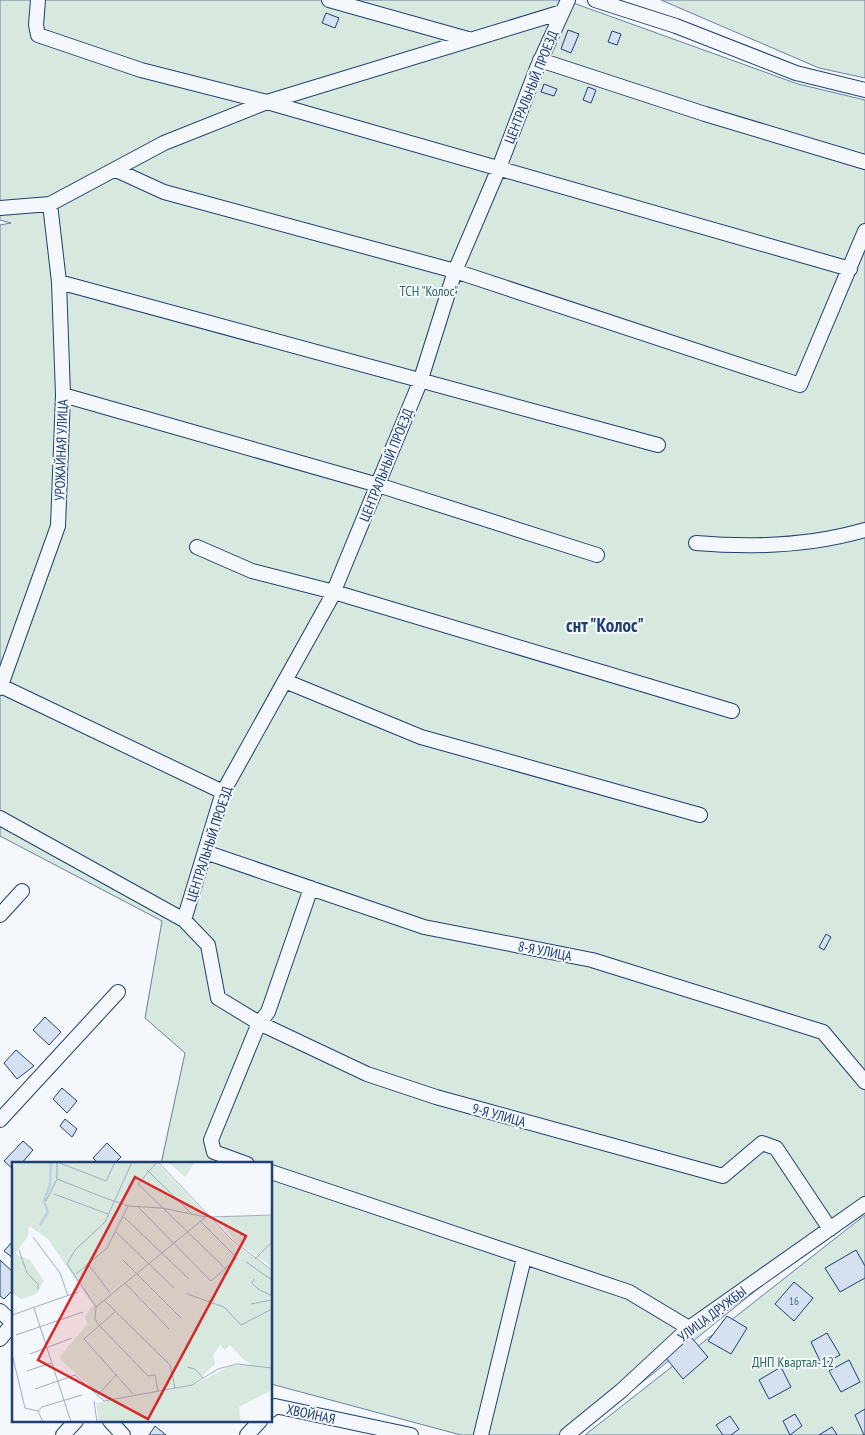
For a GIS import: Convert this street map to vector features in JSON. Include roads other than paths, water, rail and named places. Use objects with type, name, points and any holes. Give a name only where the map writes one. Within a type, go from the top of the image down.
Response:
[{"type":"street","points":[[38,0],[36,25],[38,35],[141,70],[267,102],[850,269]]},
{"type":"street","points":[[329,0],[469,39]]},
{"type":"street","points":[[595,0],[676,26],[796,73],[865,90]]},
{"type":"street","points":[[0,208],[50,204],[164,143],[267,102],[469,39],[565,6]]},
{"type":"street","name":"ЦЕНТРАЛЬНЫЙ ПРОЕЗД","points":[[184,920],[223,792],[334,592],[420,382],[455,271],[499,168],[540,60],[565,6]]},
{"type":"street","points":[[540,60],[865,162]]},
{"type":"street","points":[[116,170],[164,192],[455,271],[800,385],[865,231]]},
{"type":"street","name":"УРОЖАЙНАЯ УЛИЦА","points":[[0,687],[58,526],[63,395],[59,282],[50,204]]},
{"type":"street","points":[[59,282],[420,382],[658,445]]},
{"type":"street","points":[[63,395],[378,485],[596,554]]},
{"type":"street","points":[[696,543],[762,547],[808,542],[865,530]]},
{"type":"street","points":[[197,547],[252,571],[334,592],[732,711]]},
{"type":"street","points":[[285,681],[421,737],[700,815]]},
{"type":"street","points":[[0,687],[223,792]]},
{"type":"street","name":"9-Я УЛИЦА","points":[[0,818],[184,920],[208,945],[218,998],[259,1023],[367,1074],[436,1097],[723,1176],[762,1143],[776,1148],[830,1230]]},
{"type":"street","name":"8-Я УЛИЦА","points":[[205,852],[424,927],[592,960],[823,1032],[865,1082]]},
{"type":"street","points":[[242,1162],[214,1152],[211,1140],[259,1023],[268,1012],[311,888]]},
{"type":"street","points":[[0,915],[22,891]]},
{"type":"street","points":[[0,1120],[118,992]]},
{"type":"street","points":[[272,1172],[629,1292],[689,1328]]},
{"type":"street","name":"УЛИЦА ДРУЖБЫ","points":[[568,1435],[689,1328],[865,1204]]},
{"type":"street","points":[[481,1435],[524,1258]]},
{"type":"street","points":[[0,1312],[12,1322]]},
{"type":"street","points":[[0,1339],[12,1324]]},
{"type":"street","name":"ХВОЙНАЯ","points":[[272,1409],[275,1406],[411,1435]]},
{"type":"street","points":[[63,1435],[75,1422]]},
{"type":"street","points":[[111,1422],[123,1435]]},
{"type":"street","points":[[247,1435],[259,1422]]},
{"type":"district","name":"снт \"Колос\"","points":[[605,625]]},
{"type":"park label","name":"ТСН \"Колос\"","points":[[429,291]]},
{"type":"park label","name":"ДНП Квартал-12","points":[[793,1362]]}]
